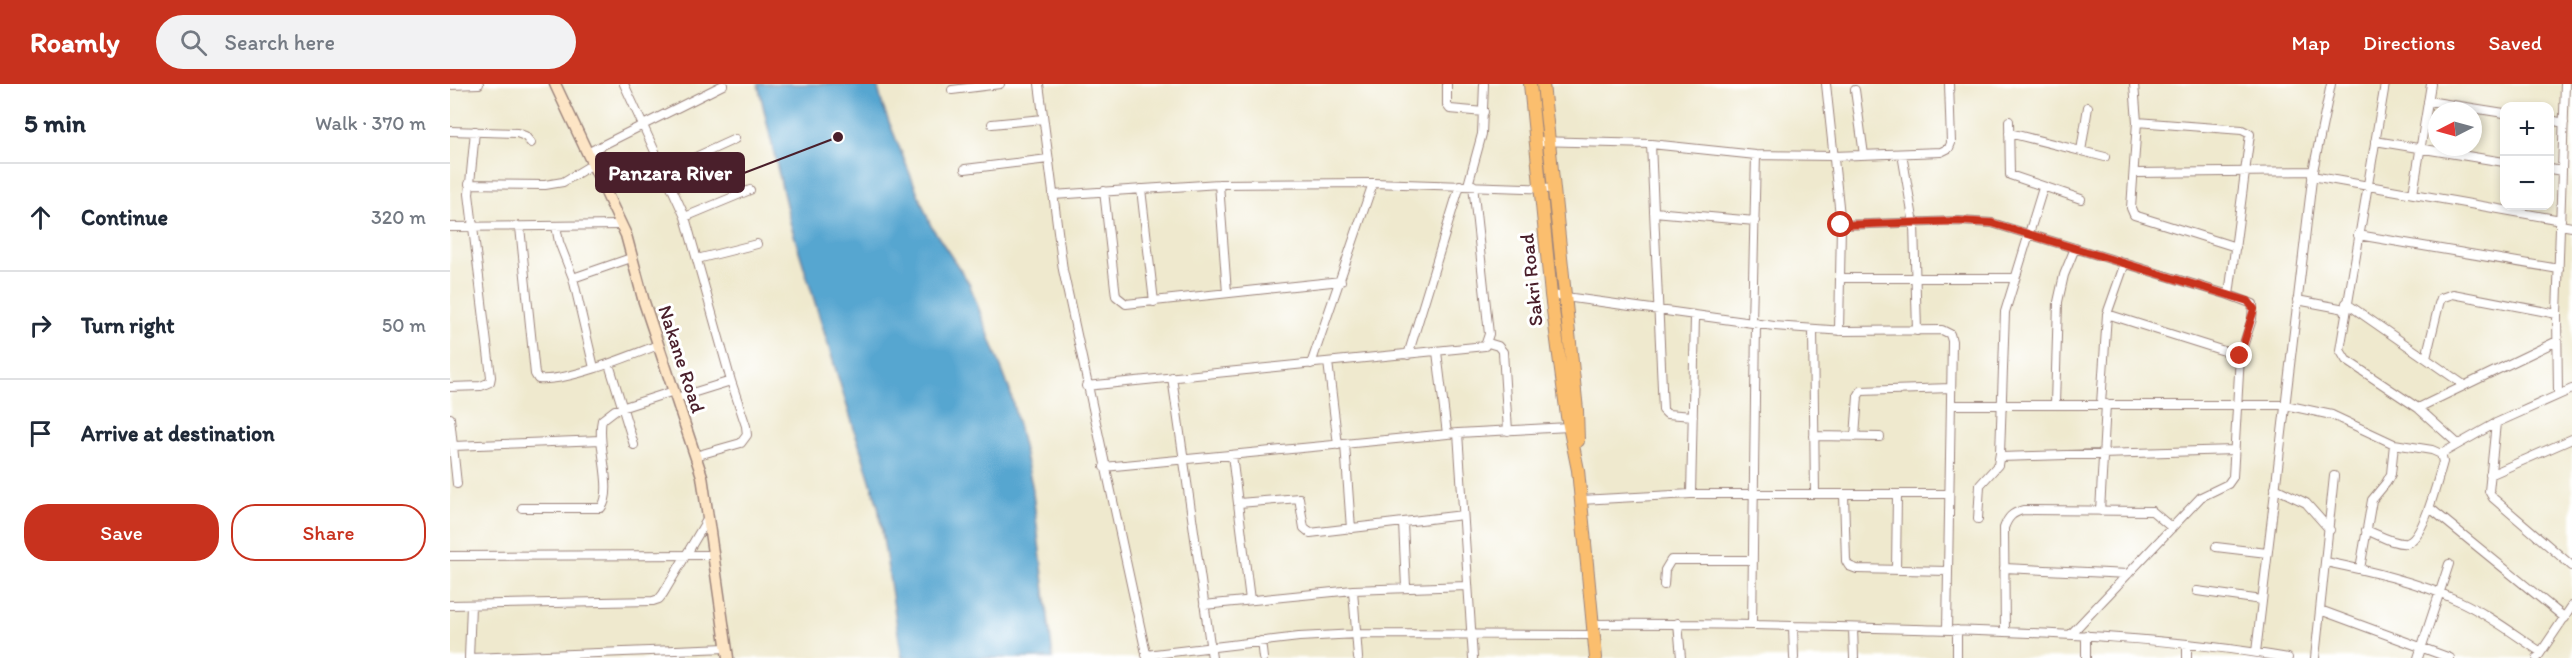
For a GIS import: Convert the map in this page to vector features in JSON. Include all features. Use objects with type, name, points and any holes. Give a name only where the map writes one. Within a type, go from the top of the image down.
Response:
[{"type":"main road","name":"Sakri Road","points":[[1530,84],[1542,142],[1569,427],[1578,470]]},
{"type":"main road","name":"Sakri Road","points":[[1542,142],[1543,84]]},
{"type":"main road","name":"Sakri Road","points":[[1557,295],[1577,410],[1578,470],[1596,658]]},
{"type":"street","points":[[450,85],[480,84]]},
{"type":"street","name":"Nakane Road","points":[[555,84],[621,225],[702,476],[727,653]]},
{"type":"street","points":[[624,84],[685,217],[731,381],[744,415],[747,435],[741,442],[695,456]]},
{"type":"street","points":[[952,90],[999,84]]},
{"type":"street","points":[[1039,84],[1063,270],[1086,386],[1147,657],[1261,641],[1357,634],[1593,629],[1678,623],[2071,634],[2256,652],[2288,658]]},
{"type":"street","points":[[1447,84],[1447,105],[1450,109],[1484,112]]},
{"type":"street","points":[[1408,355],[1480,145],[1484,112],[1484,84]]},
{"type":"street","points":[[1826,84],[1841,225],[1839,331]]},
{"type":"street","points":[[1542,142],[1651,144],[1756,155],[1834,156],[1941,152],[1949,148],[1952,137],[1949,84]]},
{"type":"street","points":[[2134,84],[2137,122],[2131,208],[2134,215],[2236,247]]},
{"type":"street","points":[[2256,652],[2313,173],[2331,84]]},
{"type":"street","points":[[2385,84],[2339,343],[2343,355],[2418,408],[2458,444]]},
{"type":"street","points":[[2413,194],[2431,84]]},
{"type":"street","points":[[2558,394],[2557,314],[2562,171],[2568,145],[2564,123],[2565,84]]},
{"type":"street","points":[[587,153],[723,85]]},
{"type":"street","points":[[1855,90],[1864,155]]},
{"type":"street","points":[[2428,101],[2500,112]]},
{"type":"street","points":[[2081,151],[2088,107]]},
{"type":"street","points":[[992,124],[1043,119]]},
{"type":"street","points":[[2008,121],[2010,175],[2081,199]]},
{"type":"street","points":[[2554,121],[2564,123]]},
{"type":"street","points":[[2137,122],[2247,131],[2250,140],[2229,295]]},
{"type":"street","points":[[450,131],[517,133],[525,136],[531,142]]},
{"type":"street","points":[[450,387],[481,386],[490,382],[491,377],[469,184],[475,131]]},
{"type":"street","points":[[2008,133],[2104,157]]},
{"type":"street","points":[[665,171],[735,139]]},
{"type":"street","points":[[2375,141],[2500,161]]},
{"type":"street","points":[[1651,144],[1664,412],[1693,416]]},
{"type":"street","points":[[1902,154],[1914,224],[1917,331]]},
{"type":"street","points":[[1752,625],[1756,155]]},
{"type":"street","points":[[964,170],[1048,159]]},
{"type":"street","points":[[469,184],[545,185],[562,182],[593,164]]},
{"type":"street","points":[[2554,170],[2562,171]]},
{"type":"street","points":[[2135,173],[2246,171],[2313,173],[2572,227]]},
{"type":"street","points":[[1311,364],[1373,183]]},
{"type":"street","points":[[1053,195],[1219,184],[1373,183],[1547,189]]},
{"type":"street","points":[[1219,184],[1227,293]]},
{"type":"street","points":[[1467,185],[1489,334],[1488,343]]},
{"type":"street","points":[[1978,519],[1980,485],[1998,465],[2000,457],[2005,312],[2043,188]]},
{"type":"street","points":[[1141,189],[1154,302]]},
{"type":"street","points":[[685,217],[750,190]]},
{"type":"street","points":[[1104,191],[1116,296],[1126,304],[1341,280]]},
{"type":"street","points":[[1654,212],[1755,221]]},
{"type":"street","points":[[1841,225],[1959,221],[1992,223],[2248,301],[2254,309],[2240,356],[2233,477],[2228,483],[2201,497],[2071,634]]},
{"type":"street","points":[[450,227],[621,225]]},
{"type":"street","points":[[556,226],[573,278],[594,368]]},
{"type":"street","points":[[520,227],[536,377],[542,380],[594,368],[658,345]]},
{"type":"street","points":[[2358,235],[2559,269]]},
{"type":"street","points":[[697,259],[757,244]]},
{"type":"street","points":[[2055,404],[2058,302],[2064,275],[2075,248]]},
{"type":"street","points":[[573,278],[631,258]]},
{"type":"street","points":[[2100,511],[2107,314],[2125,263]]},
{"type":"street","points":[[1841,278],[2014,278]]},
{"type":"street","points":[[2426,358],[2439,304],[2441,298],[2446,295],[2453,294],[2557,314]]},
{"type":"street","points":[[1557,295],[1695,316],[1814,329],[1839,331],[1942,330],[1950,334],[1952,341],[1947,630]]},
{"type":"street","points":[[2297,300],[2346,306],[2464,385]]},
{"type":"street","points":[[2107,314],[2240,356]]},
{"type":"street","points":[[1691,494],[1695,316]]},
{"type":"street","points":[[1814,329],[1815,494]]},
{"type":"street","points":[[2418,408],[2557,341]]},
{"type":"street","points":[[1086,386],[1480,348],[1488,343],[1498,346],[1503,352],[1508,431]]},
{"type":"street","points":[[1437,352],[1447,435]]},
{"type":"street","points":[[1328,363],[1342,445],[1351,529]]},
{"type":"street","points":[[609,364],[634,446]]},
{"type":"street","points":[[1172,377],[1212,658]]},
{"type":"street","points":[[522,508],[601,508],[606,497],[601,440],[602,420],[607,414],[623,407],[731,381]]},
{"type":"street","points":[[1855,437],[1858,396],[1861,391],[1951,388]]},
{"type":"street","points":[[2441,454],[2496,423],[2572,389]]},
{"type":"street","points":[[1951,405],[2285,405],[2332,415],[2394,444],[2432,450],[2441,454]]},
{"type":"street","points":[[450,418],[457,484]]},
{"type":"street","points":[[2496,423],[2489,491],[2493,498],[2572,566]]},
{"type":"street","points":[[1104,468],[1458,434],[1569,427]]},
{"type":"street","points":[[1458,434],[1473,658]]},
{"type":"street","points":[[1814,436],[1880,437]]},
{"type":"street","points":[[2490,475],[2572,439]]},
{"type":"street","points":[[453,446],[601,440]]},
{"type":"street","points":[[2360,569],[2372,500],[2391,474],[2394,444]]},
{"type":"street","points":[[2000,457],[2103,456],[2235,450]]},
{"type":"street","points":[[2366,530],[2400,542],[2408,543],[2414,538],[2430,508],[2443,462],[2441,454]]},
{"type":"street","points":[[1232,455],[1250,600]]},
{"type":"street","points":[[2315,658],[2334,476]]},
{"type":"street","points":[[2275,488],[2306,503],[2330,530]]},
{"type":"street","points":[[1581,500],[1691,494],[1949,494]]},
{"type":"street","points":[[1844,494],[1846,561],[1849,567],[1948,571]]},
{"type":"street","points":[[1896,570],[1897,494]]},
{"type":"street","points":[[1239,503],[1295,496],[1300,500],[1305,531],[1315,533],[1463,515]]},
{"type":"street","points":[[2430,508],[2565,618]]},
{"type":"street","points":[[2005,632],[2004,528],[2008,518],[2015,512],[2024,510],[2152,511],[2172,528]]},
{"type":"street","points":[[450,605],[660,599],[708,517]]},
{"type":"street","points":[[1402,523],[1406,587]]},
{"type":"street","points":[[2216,547],[2267,553]]},
{"type":"street","points":[[450,556],[714,555]]},
{"type":"street","points":[[1664,585],[1665,570],[1671,560],[1752,560]]},
{"type":"street","points":[[2326,562],[2360,569],[2440,594],[2478,610],[2539,655],[2572,606]]},
{"type":"street","points":[[2418,658],[2449,564]]},
{"type":"street","points":[[2004,568],[2128,574]]},
{"type":"street","points":[[1204,605],[1353,590],[1467,586]]},
{"type":"street","points":[[1353,590],[1358,658]]},
{"type":"street","points":[[2197,591],[2262,600]]},
{"type":"street","points":[[471,605],[469,658],[727,653]]},
{"type":"street","points":[[2320,610],[2450,658]]},
{"type":"street","points":[[1678,623],[1681,658]]},
{"type":"street","points":[[1793,626],[1794,658]]},
{"type":"street","points":[[1853,627],[1854,658]]},
{"type":"street","points":[[1957,630],[1957,658]]},
{"type":"street","points":[[2086,635],[2086,658]]},
{"type":"street","points":[[1261,641],[1263,658]]},
{"type":"street","points":[[2187,645],[2187,658]]},
{"type":"water","points":[[758,84],[877,84],[883,107],[931,226],[969,283],[1010,391],[1032,485],[1053,658],[902,658],[878,506],[790,222]]},
{"type":"place","name":"Panzara River","points":[[838,137]]},
{"type":"route","points":[[1841,225],[1959,221],[1992,223],[2248,301],[2253,304],[2254,309],[2240,356]]}]
